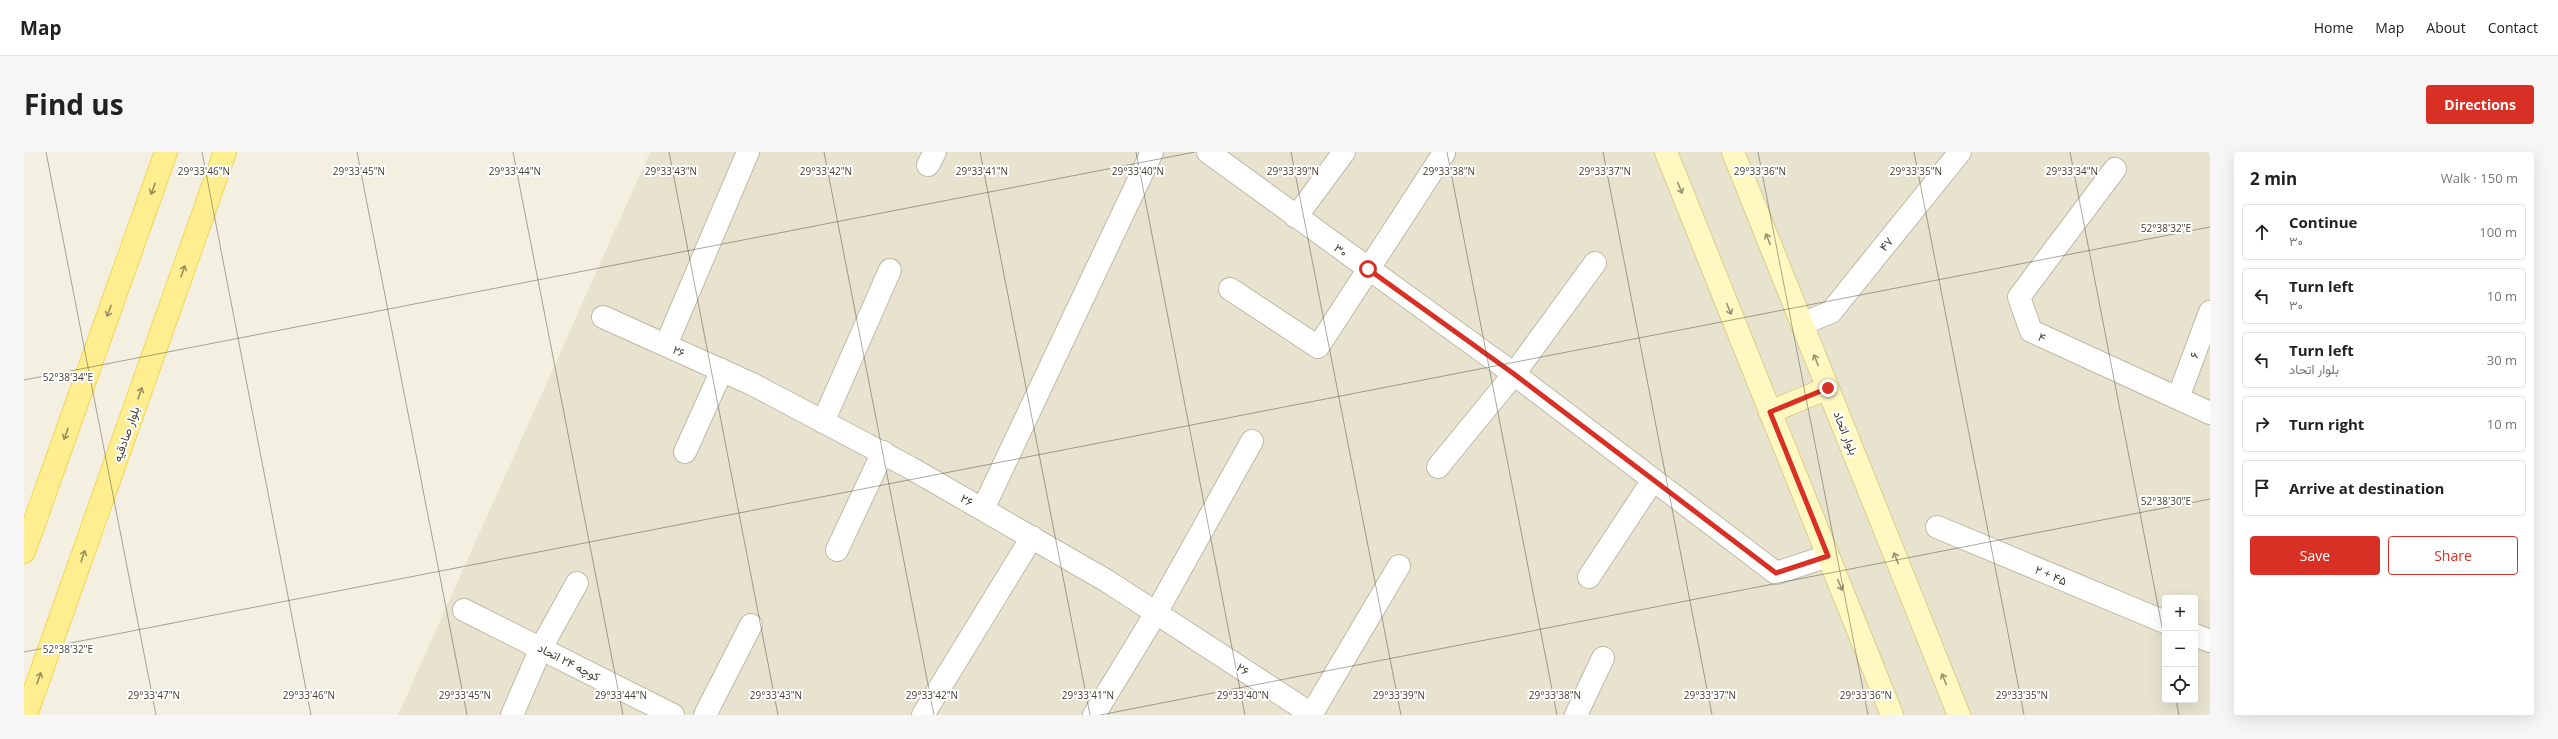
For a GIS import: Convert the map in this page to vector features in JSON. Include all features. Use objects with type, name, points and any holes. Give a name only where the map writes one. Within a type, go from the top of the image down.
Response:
[{"type":"main road","points":[[24,552],[166,152]]},
{"type":"main road","name":"بلوار صادقیه","points":[[26,715],[225,152]]},
{"type":"main road","points":[[1666,152],[1892,715]]},
{"type":"main road","name":"بلوار اتحاد","points":[[1732,152],[1959,715]]},
{"type":"main road","points":[[1770,412],[1828,388]]},
{"type":"street","points":[[666,345],[748,152]]},
{"type":"street","points":[[983,509],[1152,152]]},
{"type":"street","name":"۳۰","points":[[1208,152],[1296,218],[1514,374],[1776,573],[1828,556]]},
{"type":"street","points":[[1296,218],[1344,152]]},
{"type":"street","points":[[1230,289],[1318,346],[1444,152]]},
{"type":"street","name":"۴۷","points":[[1802,324],[1831,312],[1960,152]]},
{"type":"street","name":"۴","points":[[2115,169],[2019,296],[2031,332],[2210,413]]},
{"type":"street","points":[[1438,467],[1514,374],[1595,263]]},
{"type":"street","points":[[823,422],[890,270]]},
{"type":"street","name":"۶","points":[[2178,398],[2210,312]]},
{"type":"street","name":"۲۶","points":[[603,317],[722,370],[883,452],[1032,537],[1156,613],[1312,715]]},
{"type":"street","points":[[685,452],[722,370]]},
{"type":"street","points":[[1094,715],[1156,613],[1252,441]]},
{"type":"street","points":[[837,550],[883,452]]},
{"type":"street","points":[[1589,577],[1654,480]]},
{"type":"street","name":"۲ + ۴۵","points":[[1937,527],[2162,621]]},
{"type":"street","points":[[923,715],[1032,537]]},
{"type":"street","points":[[1312,715],[1399,566]]},
{"type":"street","points":[[512,715],[541,648],[577,583]]},
{"type":"street","name":"کوچه ۲۴ اتحاد","points":[[464,610],[674,715]]},
{"type":"street","points":[[705,715],[751,625]]},
{"type":"street","points":[[2198,636],[2210,641]]},
{"type":"street","points":[[1576,715],[1604,658]]},
{"type":"shaded area","points":[[650,152],[2210,152],[2210,715],[398,715]]},
{"type":"route","points":[[1368,269],[1514,374],[1776,573],[1828,556],[1770,412],[1828,388]]}]
